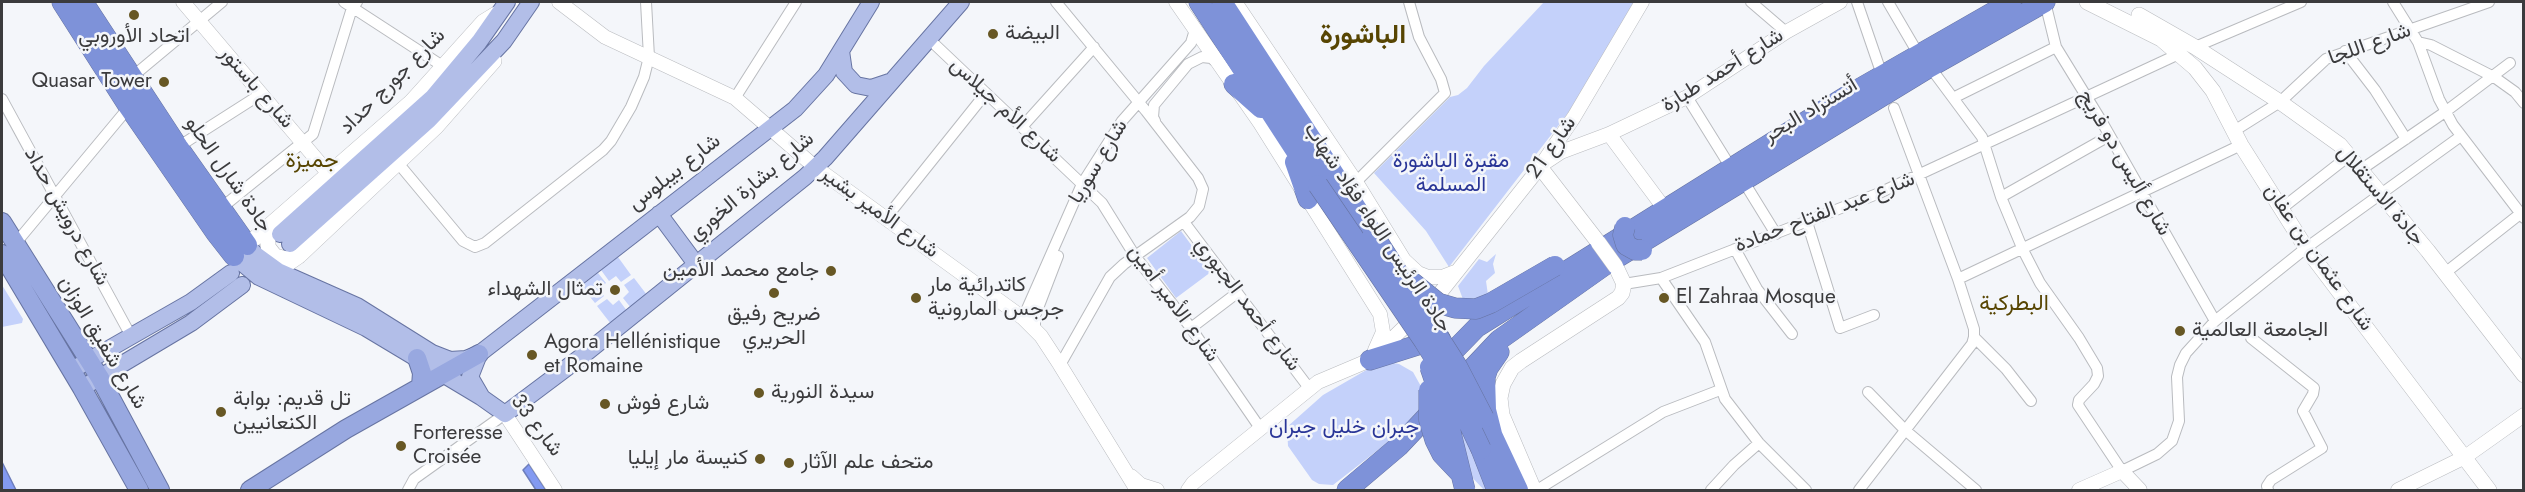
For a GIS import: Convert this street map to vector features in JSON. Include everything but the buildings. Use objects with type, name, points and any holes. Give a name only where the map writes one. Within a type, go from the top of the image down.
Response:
[{"type":"highway","name":"جادة شارل الحلو","points":[[62,2],[129,107],[238,265]]},
{"type":"highway","name":"جادة شارل الحلو","points":[[83,2],[220,209],[238,265]]},
{"type":"highway","name":"جادة الرئيس اللواء فؤاد شهاب","points":[[1199,2],[1231,32],[1336,164],[1384,250],[1457,366],[1491,444],[1497,490]]},
{"type":"highway","name":"جادة الرئيس اللواء فؤاد شهاب","points":[[1222,2],[1231,32],[1283,129],[1313,192],[1408,315],[1518,490]]},
{"type":"highway","name":"أتستراد البحر","points":[[1607,260],[1855,102],[1925,61],[2011,2]]},
{"type":"highway","name":"أتستراد البحر","points":[[1925,61],[2045,2]]},
{"type":"highway","points":[[1266,49],[1292,109]]},
{"type":"highway","points":[[1234,84],[1283,129]]},
{"type":"highway","points":[[1491,444],[1484,390],[1488,368],[1502,349],[1571,302],[1607,260],[1624,227],[1790,125],[1855,102]]},
{"type":"highway","points":[[1384,250],[1413,283],[1432,299],[1445,306],[1465,309],[1481,308],[1555,266],[1607,260],[1642,250],[1826,138],[1855,102]]},
{"type":"highway","name":"شارع شفيق الوزان","points":[[2,222],[8,249],[139,490]]},
{"type":"highway","points":[[1624,227],[1623,235],[1626,244],[1635,250],[1642,250]]},
{"type":"highway","name":"شارع شفيق الوزان","points":[[8,249],[89,360],[160,490]]},
{"type":"highway","points":[[1370,360],[1477,327],[1607,260]]},
{"type":"highway","points":[[1347,490],[1399,446],[1499,340],[1607,260]]},
{"type":"highway","points":[[1408,315],[1436,382],[1465,490]]},
{"type":"highway","points":[[1476,490],[1448,461],[1435,440],[1429,420],[1429,390],[1440,365],[1477,327]]},
{"type":"highway","points":[[250,490],[346,429],[421,386],[445,375],[478,354]]},
{"type":"highway","points":[[417,358],[422,373],[421,386]]},
{"type":"main road","name":"شارع جورج حداد","points":[[284,240],[429,120],[504,41],[531,2]]},
{"type":"main road","name":"شارع بيبلوس","points":[[478,354],[770,128],[811,93],[841,51],[871,2]]},
{"type":"main road","name":"شارع بشارة الخوري","points":[[505,414],[815,167],[961,2]]},
{"type":"main road","points":[[2087,2],[2138,26],[2181,53]]},
{"type":"main road","name":"جادة الاستقلال","points":[[2109,2],[2145,18],[2195,47],[2280,102],[2340,145],[2445,273],[2523,375]]},
{"type":"main road","name":"شارع جورج حداد","points":[[284,240],[433,97],[479,42],[504,6]]},
{"type":"main road","name":"شارع جورج حداد","points":[[271,275],[284,240],[329,174],[411,102],[483,22],[504,6]]},
{"type":"main road","name":"شارع جورج حداد","points":[[72,370],[190,302],[238,265],[284,240],[398,163],[470,91],[496,58],[504,41]]},
{"type":"main road","points":[[841,51],[844,72],[856,85],[870,88],[889,82]]},
{"type":"main road","name":"شارع عثمان بن عفان","points":[[2181,53],[2213,92],[2238,138],[2306,248],[2489,490]]},
{"type":"main road","points":[[2213,92],[2217,83],[2225,77],[2235,76],[2243,79]]},
{"type":"main road","points":[[1536,490],[1502,415],[1500,398],[1503,384],[1512,368],[1618,298],[1607,260],[1540,167]]},
{"type":"main road","points":[[659,214],[696,264]]},
{"type":"main road","name":"شارع جورج حداد","points":[[82,388],[191,323],[238,265]]},
{"type":"main road","name":"جادة شارل الحلو","points":[[238,265],[357,306],[439,356],[457,361],[478,354]]},
{"type":"main road","name":"جادة شارل الحلو","points":[[271,275],[445,375]]},
{"type":"main road","points":[[478,354],[470,377],[481,397]]},
{"type":"main road","name":"شارع 33","points":[[445,375],[505,414]]},
{"type":"street","name":"شارع باستور","points":[[183,2],[329,174]]},
{"type":"street","points":[[132,77],[222,2]]},
{"type":"street","name":"شارع الأمير بشير","points":[[559,2],[605,37],[735,98],[815,167],[1023,318],[1035,329],[1060,365],[1137,490]]},
{"type":"street","points":[[398,163],[463,241],[469,246],[480,246],[603,150],[631,107],[649,57],[646,2]]},
{"type":"street","points":[[735,98],[796,2]]},
{"type":"street","points":[[1056,2],[1162,131],[1198,177],[1203,189],[1199,206],[1184,222],[1116,270],[1104,284],[1060,365]]},
{"type":"street","points":[[1175,490],[1190,487],[1309,388],[1328,376],[1370,360],[1380,340],[1383,327],[1382,318],[1313,192],[1234,84],[1192,21],[1176,2]]},
{"type":"street","points":[[1235,2],[1336,164],[1356,182],[1396,249],[1418,273],[1421,285],[1418,297],[1408,311],[1390,313],[1371,300]]},
{"type":"street","points":[[1356,182],[1445,93],[1441,79],[1419,37],[1409,2]]},
{"type":"street","name":"شارع 21","points":[[1370,360],[1440,293],[1540,167],[1574,117],[1642,2]]},
{"type":"street","points":[[1751,2],[1786,32]]},
{"type":"street","name":"شارع أحمد طبارة","points":[[1540,167],[1561,152],[1609,134],[1687,98],[1786,32],[1840,2]]},
{"type":"street","points":[[1857,2],[1880,69]]},
{"type":"street","points":[[1888,2],[1925,61],[1986,145],[2001,197],[2023,250],[2040,283],[2097,368],[2096,380],[2079,400],[2079,408],[2121,471],[2140,490]]},
{"type":"street","name":"شارع أليس دو فريج","points":[[2045,2],[2056,47],[2088,97],[2215,321]]},
{"type":"street","points":[[2195,47],[2281,5],[2301,2]]},
{"type":"street","points":[[2393,2],[2418,42],[2445,112],[2460,136],[2522,216],[2445,273]]},
{"type":"street","name":"شارع اللجا","points":[[1958,279],[2023,250],[2140,192],[2238,138],[2320,63],[2345,51],[2489,2]]},
{"type":"street","points":[[220,209],[304,142],[316,129],[351,4],[444,67]]},
{"type":"street","name":"شارع سوريا","points":[[1023,318],[1082,184],[1122,121],[1191,43],[1194,30],[1192,21]]},
{"type":"street","name":"شارع الأم جيلاس","points":[[929,39],[1082,184]]},
{"type":"street","points":[[2418,42],[2432,45],[2494,77],[2515,92],[2523,103]]},
{"type":"street","points":[[1022,127],[1094,47]]},
{"type":"street","points":[[1953,98],[2056,47]]},
{"type":"street","points":[[2345,51],[2375,90],[2406,139]]},
{"type":"street","name":"شارع عبد الفتاح حمادة","points":[[1607,260],[1661,278],[1919,177],[2181,53]]},
{"type":"street","name":"شارع سوريا","points":[[1162,131],[1153,117],[1154,105],[1188,64],[1198,58],[1206,57],[1223,67]]},
{"type":"street","points":[[2362,170],[2494,77],[2510,63]]},
{"type":"street","points":[[886,218],[986,93]]},
{"type":"street","points":[[178,147],[261,94]]},
{"type":"street","points":[[1687,98],[1728,163]]},
{"type":"street","name":"شارع درويش حداد","points":[[2,99],[131,336]]},
{"type":"street","points":[[8,249],[55,197],[129,107]]},
{"type":"street","points":[[1894,108],[1958,279],[1974,337],[2006,369],[2031,401]]},
{"type":"street","points":[[1609,134],[1661,204]]},
{"type":"street","points":[[2001,197],[2109,136]]},
{"type":"street","points":[[2079,490],[2157,454],[2172,441],[2179,421],[2177,377],[2180,365],[2186,353],[2215,321],[2306,248],[2460,136]]},
{"type":"street","points":[[2281,209],[2350,155]]},
{"type":"street","name":"شارع الأمير أمين","points":[[1082,184],[1102,203],[1135,256],[1191,328],[1260,428]]},
{"type":"street","points":[[1747,187],[1776,234]]},
{"type":"street","name":"شارع سوريا","points":[[1035,329],[1035,316],[1078,205],[1086,200],[1102,203]]},
{"type":"street","name":"شارع أحمد الجبوري","points":[[1184,222],[1309,388]]},
{"type":"street","points":[[1807,222],[1840,328],[1874,315]]},
{"type":"street","points":[[1736,249],[1757,289],[1792,334]]},
{"type":"street","points":[[1418,273],[1437,278],[1460,270]]},
{"type":"street","points":[[1661,278],[1705,342],[1720,390],[1759,443],[1806,490]]},
{"type":"street","points":[[1191,328],[1237,293]]},
{"type":"street","points":[[1859,490],[1972,344],[1974,337]]},
{"type":"street","points":[[2251,338],[2314,388],[2303,411],[2322,448],[2271,480],[2267,486],[2268,490]]},
{"type":"street","points":[[1536,490],[1663,412],[1720,390]]},
{"type":"street","points":[[1868,392],[1905,430],[1976,490]]},
{"type":"street","name":"شارع بشارة الخوري","points":[[408,490],[414,479],[505,414]]},
{"type":"street","name":"شارع 33","points":[[505,414],[555,490]]},
{"type":"street","points":[[2398,490],[2464,457],[2523,415]]},
{"type":"street","points":[[1711,490],[1759,443]]},
{"type":"street","points":[[1124,471],[1141,484],[1157,490]]},
{"type":"green space","name":"مقبرة الباشورة المسلمة","points":[[1544,2],[1634,2],[1575,104],[1449,267],[1426,231],[1374,173],[1450,97],[1458,95],[1467,88],[1484,66]]},
{"type":"green space","points":[[1181,231],[1211,272],[1176,298],[1147,258]]},
{"type":"green space","points":[[1496,254],[1493,264],[1495,273],[1486,281],[1488,295],[1464,302],[1458,286],[1479,259],[1487,262]]},
{"type":"green space","points":[[618,257],[631,275],[621,282],[616,276],[609,281],[601,270]]},
{"type":"green space","points":[[598,273],[606,283],[599,289],[604,296],[595,303],[581,286]]},
{"type":"green space","points":[[634,278],[647,295],[631,308],[623,298],[629,292],[624,285]]},
{"type":"green space","points":[[2,285],[23,319],[22,323],[2,327]]},
{"type":"green space","points":[[607,299],[613,305],[619,300],[627,311],[611,324],[597,306]]},
{"type":"green space","name":"جبران خليل جبران","points":[[1382,361],[1399,364],[1413,372],[1423,390],[1422,407],[1387,443],[1333,485],[1319,484],[1312,480],[1288,446],[1287,427],[1323,395]]},
{"type":"green space","points":[[1456,424],[1464,426],[1493,490],[1484,490],[1467,472]]},
{"type":"water","points":[[2,462],[16,490],[2,490]]},
{"type":"water","points":[[529,464],[546,490],[536,490],[523,470]]},
{"type":"place","name":"اتحاد الأوروبي","points":[[134,15]]},
{"type":"place","name":"البيضة","points":[[993,34]]},
{"type":"place","name":"Quasar Tower","points":[[164,82]]},
{"type":"place","name":"جامع محمد الأمين","points":[[831,271]]},
{"type":"place","name":"تمثال الشهداء","points":[[615,290]]},
{"type":"place","name":"ضريح رفيق الحريري","points":[[774,293]]},
{"type":"place","name":"كاتدرائية مار جرجس المارونية","points":[[916,298]]},
{"type":"place","name":"El Zahraa Mosque","points":[[1664,298]]},
{"type":"place","name":"الجامعة العالمية","points":[[2180,331]]},
{"type":"place","name":"Agora Hellénistique et Romaine","points":[[532,355]]},
{"type":"place","name":"سيدة النورية","points":[[759,393]]},
{"type":"place","name":"شارع فوش","points":[[605,404]]},
{"type":"place","name":"تل قديم: بوابة الكنعانيين","points":[[221,412]]},
{"type":"place","name":"Forteresse Croisée","points":[[401,446]]},
{"type":"place","name":"كنيسة مار إيليا","points":[[760,459]]},
{"type":"place","name":"متحف علم الآثار","points":[[789,463]]},
{"type":"district","name":"الباشورة","points":[[1363,36]]},
{"type":"district","name":"جميزة","points":[[312,162]]},
{"type":"district","name":"البطركية","points":[[2014,305]]}]
